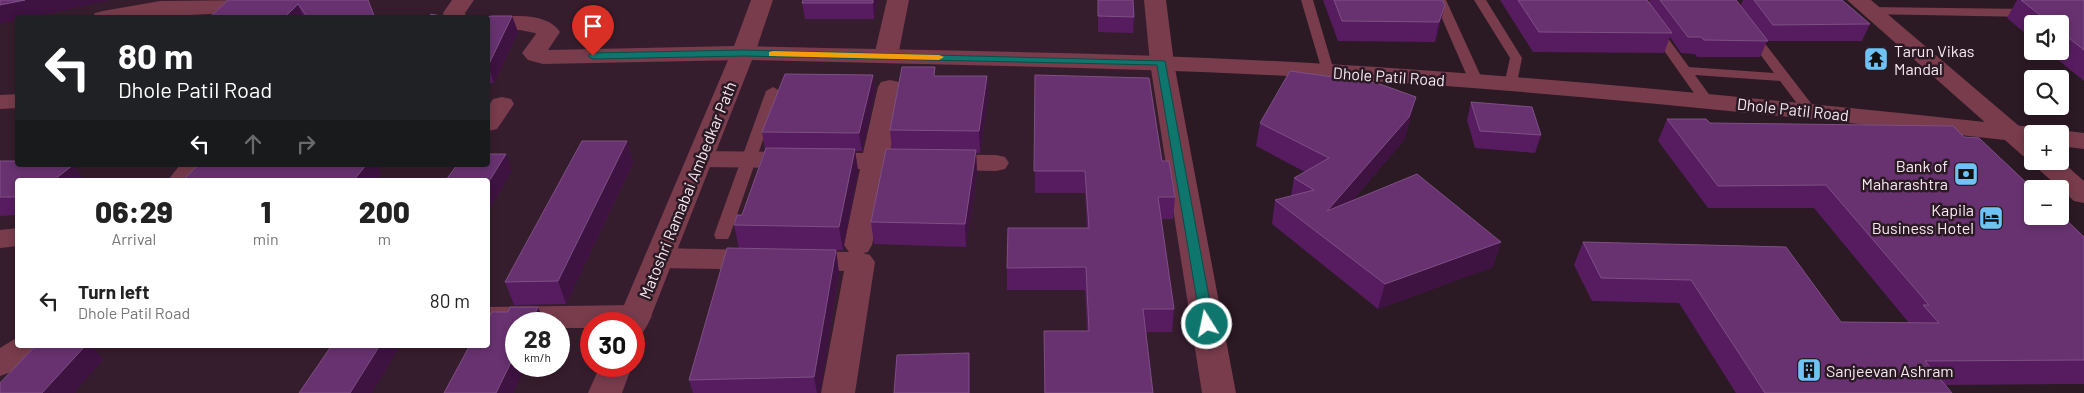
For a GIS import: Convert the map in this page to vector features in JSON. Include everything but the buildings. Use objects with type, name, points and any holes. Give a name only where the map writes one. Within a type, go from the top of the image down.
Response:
[{"type":"street","points":[[454,15],[463,0]]},
{"type":"street","name":"Matoshri Ramabai Ambedkar Path","points":[[637,312],[743,53],[762,0]]},
{"type":"street","points":[[886,56],[898,0]]},
{"type":"street","points":[[1155,0],[1162,63],[1219,393]]},
{"type":"street","points":[[1864,5],[2023,134]]},
{"type":"street","points":[[116,10],[160,8],[230,12],[276,6]]},
{"type":"street","name":"Dhole Patil Road","points":[[490,24],[542,26],[549,32],[534,52],[536,55],[543,56],[743,53],[1162,63],[1477,82],[1706,100],[2023,134]]},
{"type":"street","points":[[858,245],[890,87]]},
{"type":"street","points":[[0,102],[15,101]]},
{"type":"street","points":[[490,121],[502,104]]},
{"type":"street","points":[[2069,139],[2084,141]]},
{"type":"street","points":[[700,159],[996,163]]},
{"type":"street","points":[[183,178],[193,167]]},
{"type":"street","points":[[2055,170],[2084,195]]},
{"type":"street","points":[[0,239],[15,237]]},
{"type":"street","points":[[659,258],[860,262],[838,393]]},
{"type":"street","points":[[490,318],[580,319]]},
{"type":"street","points":[[0,364],[24,348]]},
{"type":"street","points":[[605,393],[612,377]]},
{"type":"lane","points":[[1307,0],[1328,72]]},
{"type":"lane","points":[[1440,0],[1477,82]]},
{"type":"lane","points":[[1480,0],[1516,58],[1511,85]]},
{"type":"lane","points":[[1640,0],[1636,4],[1706,100]]},
{"type":"lane","points":[[1864,5],[2037,13]]},
{"type":"lane","points":[[1742,22],[1810,111]]},
{"type":"lane","points":[[1686,72],[1783,77]]},
{"type":"lane","points":[[722,235],[773,91]]},
{"type":"shaded area","points":[[0,0],[1155,0],[1222,393],[0,393]]},
{"type":"slow traffic","points":[[773,54],[939,57]]},
{"type":"place","name":"Tarun Vikas Mandal","points":[[1876,59]]},
{"type":"place","name":"Bank of Maharashtra","points":[[1966,174]]},
{"type":"place","name":"Kapila Business Hotel","points":[[1991,218]]},
{"type":"place","name":"Sanjeevan Ashram","points":[[1809,370]]},
{"type":"route","points":[[593,56],[743,53],[1162,63],[1207,324]]}]
